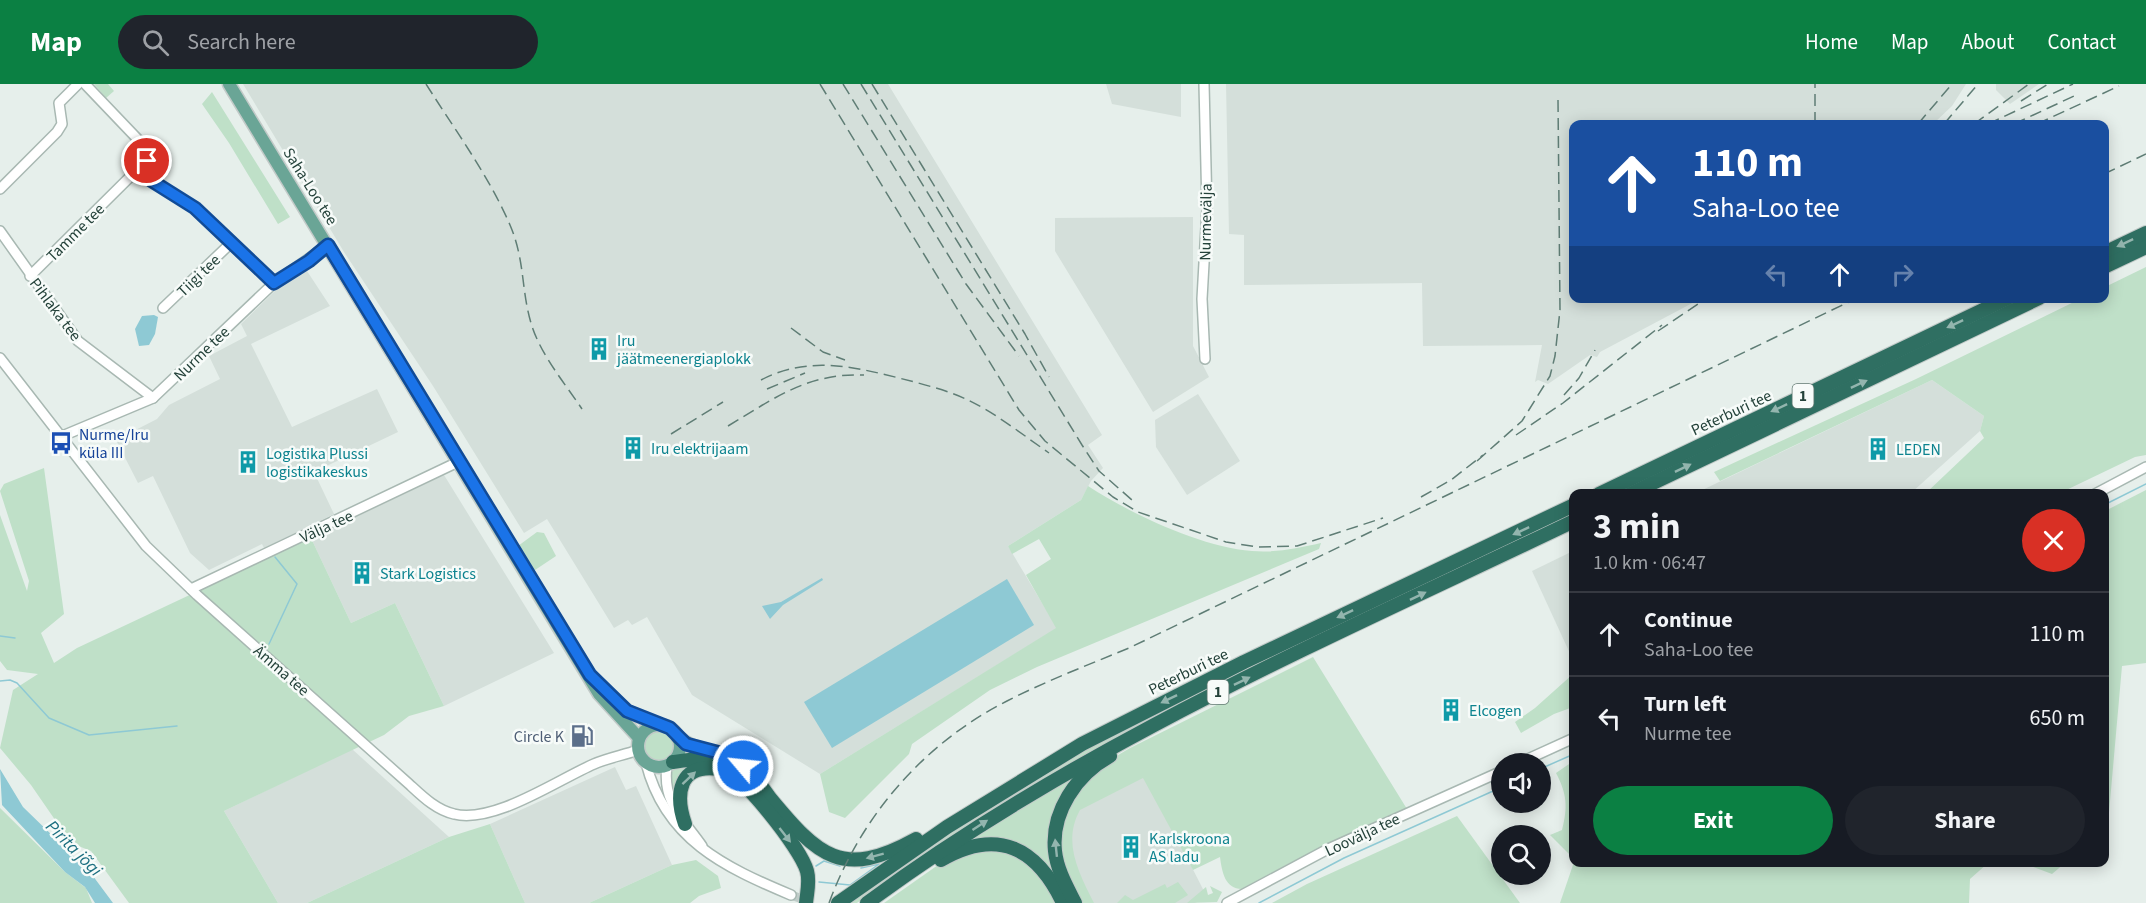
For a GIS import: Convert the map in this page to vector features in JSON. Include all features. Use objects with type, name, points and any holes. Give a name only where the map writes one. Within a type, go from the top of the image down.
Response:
[{"type":"highway","points":[[2109,250],[2146,233]]},
{"type":"highway","points":[[2109,265],[2146,247]]},
{"type":"highway","name":"Peterburi tee","points":[[1609,489],[1998,303]]},
{"type":"highway","name":"Peterburi tee","points":[[1640,489],[2028,303]]},
{"type":"highway","name":"Peterburi tee","points":[[838,903],[1031,773],[1136,715],[1569,508]]},
{"type":"highway","name":"Peterburi tee","points":[[867,903],[940,850],[1091,758],[1194,704],[1569,523]]},
{"type":"highway","points":[[1075,903],[1055,853],[1056,824],[1068,796],[1088,772],[1104,759],[1177,720],[1194,704]]},
{"type":"highway","points":[[678,737],[686,744],[724,754],[743,766],[801,835],[813,846],[841,858],[853,860],[880,856],[915,839],[964,807],[983,804]]},
{"type":"highway","points":[[670,764],[710,760],[736,776],[800,855],[809,884],[806,903]]},
{"type":"highway","points":[[685,824],[678,805],[678,795],[686,778],[694,771],[707,768],[736,776]]},
{"type":"highway","points":[[879,894],[898,889],[937,862],[963,849],[985,844],[1003,844],[1025,853],[1045,869],[1063,903]]},
{"type":"main road","name":"Saha-Loo tee","points":[[229,84],[590,675],[599,694],[639,744]]},
{"type":"main road","name":"Saha-Loo tee","points":[[590,675],[621,707],[657,725]]},
{"type":"main road","points":[[657,725],[670,728],[678,737],[680,750],[670,764],[657,767],[646,763],[639,744],[646,729],[657,725]]},
{"type":"street","points":[[85,84],[148,150],[149,158],[145,163],[152,181],[195,208],[274,283]]},
{"type":"street","name":"Nurmevälja","points":[[1204,84],[1207,209],[1202,299],[1205,359]]},
{"type":"street","points":[[0,189],[57,132],[62,124],[59,103],[75,86]]},
{"type":"street","name":"Tamme tee","points":[[30,276],[145,163]]},
{"type":"street","name":"Pihlaka tee","points":[[0,231],[78,341],[153,398]]},
{"type":"street","name":"Tiigi tee","points":[[163,308],[232,242]]},
{"type":"street","name":"Nurme tee","points":[[60,437],[153,398],[274,283],[309,261],[328,245]]},
{"type":"street","name":"Ämma tee","points":[[0,358],[146,546],[417,792],[443,810],[456,815],[477,816],[500,809],[639,744]]},
{"type":"street","name":"Välja tee","points":[[191,589],[460,461]]},
{"type":"street","points":[[2104,489],[2146,467]]},
{"type":"street","points":[[1541,753],[1569,740]]},
{"type":"street","points":[[646,763],[654,787],[669,816],[692,843],[766,884],[791,894]]},
{"type":"street","points":[[670,764],[668,795],[672,806],[705,850]]},
{"type":"street","name":"Loovälja tee","points":[[1227,903],[1328,849],[1491,776]]},
{"type":"shaded area","points":[[243,84],[888,84],[1102,435],[1088,445],[1103,468],[1091,481],[1081,500],[1008,546],[1057,628],[820,774],[692,695],[647,617],[632,625],[628,620],[614,628],[547,519],[524,533],[433,386],[344,252]]},
{"type":"shaded area","points":[[1106,84],[1181,84],[1181,117],[1112,104]]},
{"type":"shaded area","points":[[1226,84],[1966,84],[1952,106],[1937,120],[1569,120],[1569,303],[1692,303],[1600,352],[1597,357],[1590,355],[1548,384],[1538,380],[1535,382],[1542,345],[1423,346],[1422,283],[1244,285],[1244,235],[1229,234]]},
{"type":"shaded area","points":[[1996,84],[2039,84],[2010,104],[1996,90]]},
{"type":"shaded area","points":[[1193,217],[1193,346],[1209,377],[1153,412],[1055,251],[1055,218]]},
{"type":"shaded area","points":[[307,271],[330,306],[251,344],[292,427],[377,389],[398,432],[314,472],[334,514],[264,548],[262,544],[209,570],[190,553],[153,476],[138,483],[116,440],[157,419],[169,405],[220,379],[209,356],[247,336],[241,324],[278,288]]},
{"type":"shaded area","points":[[1932,380],[1984,416],[1980,431],[1915,489],[1704,489]]},
{"type":"shaded area","points":[[1198,394],[1240,461],[1187,495],[1156,447],[1155,420]]},
{"type":"shaded area","points":[[444,475],[554,653],[444,706],[395,603],[351,623],[311,538]]},
{"type":"shaded area","points":[[1569,553],[1569,651],[1532,571]]},
{"type":"shaded area","points":[[352,749],[449,837],[307,903],[278,903],[224,811]]},
{"type":"shaded area","points":[[1136,758],[1207,897],[1195,903],[1091,903],[1069,851],[1071,819],[1087,793]]},
{"type":"shaded area","points":[[615,767],[626,790],[636,786],[672,865],[589,903],[525,903],[490,824]]},
{"type":"green space","points":[[94,84],[108,84],[114,91],[106,98]]},
{"type":"green space","points":[[212,92],[290,217],[278,224],[229,143],[202,104]]},
{"type":"green space","points":[[2146,267],[2146,455],[2135,457],[2068,489],[1930,489],[1984,438],[1980,431],[1984,416],[1932,380],[1720,481],[1714,472],[1916,379],[2072,303],[2109,303],[2109,285]]},
{"type":"green space","points":[[44,468],[64,614],[41,633],[54,663],[77,648],[311,538],[351,623],[395,603],[444,706],[409,716],[384,735],[224,811],[278,903],[129,903],[91,851],[71,843],[31,785],[0,748],[13,690],[38,674],[7,670],[0,661],[0,515],[27,591],[29,581],[0,491],[4,484]]},
{"type":"green space","points":[[1088,486],[1145,518],[1211,543],[1252,551],[1270,551],[1321,543],[1319,549],[1037,667],[990,690],[912,744],[909,754],[845,818],[829,812],[820,774],[1056,628],[1026,575],[1051,559],[1039,539],[1012,554],[1008,546],[1081,500]]},
{"type":"green space","points":[[2146,490],[2146,663],[2122,666],[2109,813],[2109,509]]},
{"type":"green space","points":[[1569,512],[1569,516],[1296,645],[1115,739],[1027,789],[941,844],[857,903],[851,903],[1005,797],[1058,765],[1184,696]]},
{"type":"green space","points":[[537,532],[544,533],[556,556],[535,570],[528,567],[518,546]]},
{"type":"green space","points":[[1313,657],[1407,809],[1288,864],[1242,889],[1232,886],[1225,879],[1220,857],[1193,870],[1143,778],[1080,810],[1072,834],[1073,846],[1078,869],[1094,903],[1079,903],[1058,844],[1072,795],[1103,764],[1130,748]]},
{"type":"green space","points":[[1569,678],[1569,708],[1554,714],[1521,733],[1515,722],[1535,708]]},
{"type":"green space","points":[[659,728],[672,733],[677,746],[672,759],[659,764],[646,759],[641,746],[646,733]]},
{"type":"green space","points":[[699,764],[675,787],[673,800],[669,787],[673,768]]},
{"type":"green space","points":[[1569,764],[1569,854],[1551,836],[1562,830],[1565,801],[1556,773]]},
{"type":"green space","points":[[1083,771],[1054,818],[1071,903],[1045,863],[1029,850],[964,844]]},
{"type":"green space","points":[[0,808],[65,872],[86,888],[92,903],[0,903]]},
{"type":"green space","points":[[1457,816],[1491,863],[1491,885],[1507,885],[1520,903],[1272,903],[1307,884]]},
{"type":"green space","points":[[490,824],[525,903],[307,903],[449,837]]},
{"type":"green space","points":[[992,847],[1031,860],[1059,903],[884,903],[938,865]]},
{"type":"green space","points":[[696,860],[718,876],[721,888],[699,896],[690,903],[589,903],[672,865]]},
{"type":"green space","points":[[1572,867],[1984,867],[1970,879],[1969,903],[1560,903]]},
{"type":"green space","points":[[2034,867],[2060,867],[2052,874]]},
{"type":"green space","points":[[1178,882],[1188,895],[1175,903],[1117,903],[1125,895],[1133,900],[1165,884],[1167,888]]},
{"type":"green space","points":[[1210,886],[1222,892],[1217,902],[1187,903],[1206,887],[1208,895],[1213,893]]},
{"type":"water","points":[[142,316],[158,317],[155,334],[149,345],[139,346],[135,329]]},
{"type":"water","points":[[822,578],[823,580],[783,605],[770,619],[762,606],[781,602]]},
{"type":"water","points":[[1007,579],[1034,625],[832,748],[804,702]]},
{"type":"water","points":[[0,769],[23,807],[90,872],[113,903],[95,903],[85,887],[65,872],[2,805]]},
{"type":"waterway","points":[[2109,502],[2146,484]]},
{"type":"waterway","points":[[269,644],[297,584],[275,557]]},
{"type":"waterway","points":[[0,636],[15,638]]},
{"type":"waterway","points":[[0,681],[10,680],[17,683],[49,718],[89,735],[177,726]]},
{"type":"waterway","points":[[1551,764],[1569,756]]},
{"type":"waterway","points":[[1259,903],[1344,858],[1491,792]]},
{"type":"waterway","points":[[816,866],[824,861],[840,866]]},
{"type":"waterway","points":[[819,882],[850,885],[879,864],[861,868]]},
{"type":"tunnel","points":[[791,895],[813,903]]},
{"type":"railway","points":[[426,84],[482,171],[502,207],[515,238],[528,310],[535,334],[553,368],[582,409]]},
{"type":"railway","points":[[820,84],[1019,410],[1045,441],[1113,497],[1138,512],[1226,542],[1257,547],[1297,546],[1383,518]]},
{"type":"railway","points":[[843,84],[966,284],[1019,356]]},
{"type":"railway","points":[[861,84],[1082,445],[1099,471],[1132,500]]},
{"type":"railway","points":[[872,84],[1049,377]]},
{"type":"railway","points":[[1815,84],[1815,120]]},
{"type":"railway","points":[[1921,120],[1952,84]]},
{"type":"railway","points":[[1947,120],[1978,84]]},
{"type":"railway","points":[[1980,120],[2029,84]]},
{"type":"railway","points":[[2021,101],[2048,84]]},
{"type":"railway","points":[[1996,120],[2073,84]]},
{"type":"railway","points":[[2046,120],[2119,86]]},
{"type":"railway","points":[[2023,120],[2074,96]]},
{"type":"railway","points":[[1477,461],[1522,421],[1550,376],[1555,356],[1560,310],[1558,100]]},
{"type":"railway","points":[[2109,172],[2146,154]]},
{"type":"railway","points":[[1658,331],[1700,303]]},
{"type":"railway","points":[[829,903],[842,871],[877,812],[923,760],[977,718],[1007,701],[1129,648],[1847,303]]},
{"type":"railway","points":[[1516,435],[1563,403],[1662,325]]},
{"type":"railway","points":[[791,328],[823,352],[845,360]]},
{"type":"railway","points":[[1564,395],[1579,378],[1595,350]]},
{"type":"railway","points":[[761,380],[795,368],[812,366],[846,367],[899,378],[943,390],[968,400],[1000,418],[1049,453]]},
{"type":"railway","points":[[767,389],[805,373]]},
{"type":"railway","points":[[728,426],[792,389],[825,378],[864,375]]},
{"type":"railway","points":[[671,434],[723,402]]},
{"type":"railway","points":[[1421,497],[1451,480],[1483,455]]},
{"type":"place","name":"Iru jäätmeenergiaplokk","points":[[599,349]]},
{"type":"place","name":"Nurme/Iru küla III","points":[[61,443]]},
{"type":"place","name":"Iru elektrijaam","points":[[633,448]]},
{"type":"place","name":"LEDEN","points":[[1878,449]]},
{"type":"place","name":"Logistika Plussi logistikakeskus","points":[[248,462]]},
{"type":"place","name":"Stark Logistics","points":[[362,573]]},
{"type":"place","name":"Elcogen","points":[[1451,710]]},
{"type":"place","name":"Circle K","points":[[582,736]]},
{"type":"place","name":"Karlskroona AS ladu","points":[[1131,847]]},
{"type":"route","points":[[147,161],[145,163],[152,181],[195,208],[274,283],[309,261],[328,245],[590,675],[627,711],[657,725],[670,728],[692,747],[724,754],[743,766]]},
{"type":"water label","name":"Pirita jõgi","points":[[74,848]]}]
